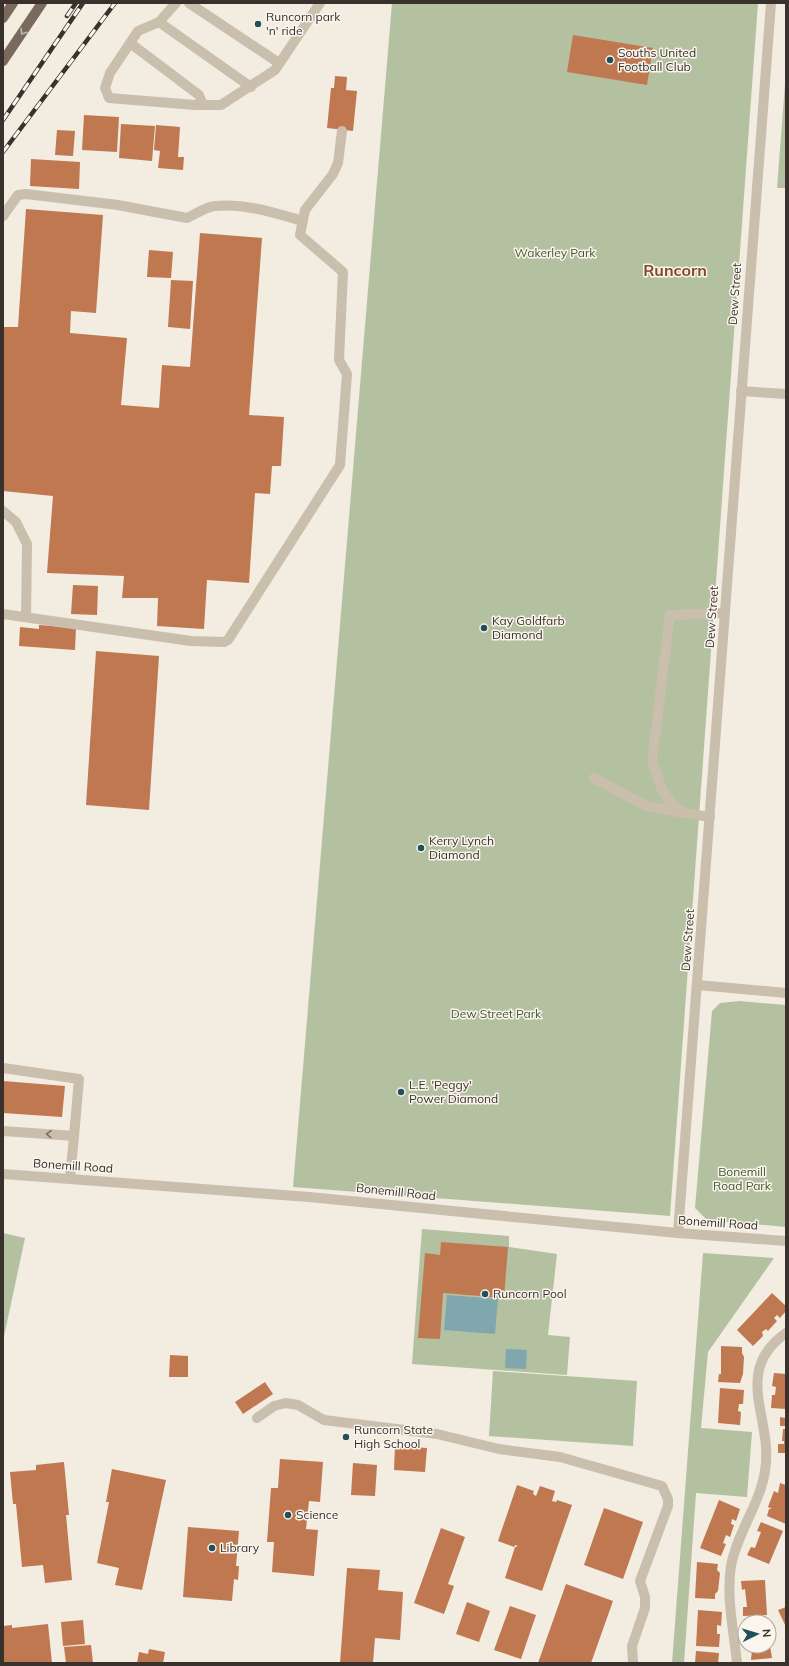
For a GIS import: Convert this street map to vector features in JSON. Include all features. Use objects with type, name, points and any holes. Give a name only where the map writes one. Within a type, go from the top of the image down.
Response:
[{"type":"main road","points":[[3,18],[13,3]]},
{"type":"main road","points":[[3,61],[42,3]]},
{"type":"street","points":[[176,3],[159,22],[138,32],[130,43],[110,73],[105,88],[109,98],[222,105],[275,70],[320,3]]},
{"type":"street","points":[[189,3],[279,63]]},
{"type":"street","name":"Dew Street","points":[[678,1233],[698,985],[771,3]]},
{"type":"street","points":[[159,22],[251,87]]},
{"type":"street","points":[[130,43],[199,95],[203,105]]},
{"type":"street","points":[[3,614],[191,641],[224,642],[228,640],[340,465],[347,374],[339,360],[343,272],[300,235],[305,210],[333,174],[338,163],[342,131]]},
{"type":"street","points":[[3,216],[18,195],[26,194],[118,205],[187,218],[214,206],[263,210],[303,221]]},
{"type":"street","points":[[741,391],[786,394]]},
{"type":"street","points":[[3,511],[16,522],[27,544],[26,617]]},
{"type":"street","points":[[685,813],[672,804],[662,790],[652,761],[670,615],[725,613]]},
{"type":"street","points":[[594,778],[646,806],[710,817]]},
{"type":"street","points":[[698,985],[786,993]]},
{"type":"street","points":[[3,1068],[78,1079],[70,1178]]},
{"type":"street","points":[[3,1131],[74,1136]]},
{"type":"street","name":"Bonemill Road","points":[[3,1174],[309,1197],[678,1233],[786,1241]]},
{"type":"street","points":[[736,1663],[730,1604],[731,1566],[765,1471],[765,1429],[758,1399],[756,1378],[762,1359],[778,1339],[786,1333]]},
{"type":"street","points":[[257,1418],[274,1406],[286,1403],[298,1405],[324,1420],[437,1434],[498,1449],[560,1457],[662,1486],[668,1499],[668,1506],[640,1581],[645,1597],[645,1608],[632,1646],[633,1663]]},
{"type":"green space","name":"Dew Street Park","points":[[392,3],[758,3],[670,1216],[293,1187]]},
{"type":"green space","points":[[786,71],[786,188],[777,188]]},
{"type":"green space","name":"Bonemill Road Park","points":[[739,1001],[786,1005],[786,1227],[707,1220],[695,1208],[712,1011],[720,1003]]},
{"type":"green space","name":"Runcorn Pool","points":[[422,1229],[509,1236],[509,1247],[557,1254],[548,1335],[570,1337],[567,1375],[412,1364]]},
{"type":"green space","points":[[3,1233],[25,1238],[3,1341]]},
{"type":"green space","points":[[703,1253],[774,1258],[708,1352],[701,1428],[752,1432],[747,1497],[696,1493],[684,1663],[672,1663]]},
{"type":"green space","points":[[493,1371],[637,1381],[633,1446],[489,1436]]},
{"type":"water","points":[[447,1295],[498,1299],[495,1334],[444,1330]]},
{"type":"water","points":[[506,1349],[527,1350],[526,1369],[505,1368]]},
{"type":"building","name":"Souths United Football Club","points":[[573,35],[653,48],[647,85],[567,72]]},
{"type":"building","points":[[335,76],[347,77],[346,90],[357,91],[353,131],[327,128],[331,88],[334,88]]},
{"type":"building","points":[[84,115],[119,117],[117,152],[82,150]]},
{"type":"building","points":[[121,124],[155,126],[152,161],[119,158]]},
{"type":"building","points":[[156,125],[180,127],[178,157],[184,157],[183,170],[158,168],[160,151],[154,150]]},
{"type":"building","points":[[57,130],[75,131],[73,156],[55,155]]},
{"type":"building","points":[[31,159],[80,162],[79,189],[30,186]]},
{"type":"building","points":[[26,209],[103,215],[96,313],[71,311],[70,333],[127,338],[121,405],[159,408],[162,365],[190,367],[200,233],[262,238],[249,415],[284,417],[281,466],[272,466],[270,494],[255,493],[249,583],[207,580],[204,629],[157,626],[158,598],[122,598],[124,576],[47,573],[53,496],[3,491],[3,327],[18,327]]},
{"type":"building","points":[[149,250],[173,252],[171,278],[147,277]]},
{"type":"building","points":[[171,280],[193,281],[190,329],[168,327]]},
{"type":"building","points":[[73,585],[98,586],[97,615],[71,614]]},
{"type":"building","points":[[39,625],[76,628],[75,650],[19,646],[20,627],[39,629]]},
{"type":"building","points":[[96,651],[159,656],[149,810],[86,805]]},
{"type":"building","points":[[3,1081],[65,1086],[62,1117],[3,1113]]},
{"type":"building","points":[[441,1242],[508,1247],[504,1298],[443,1293],[440,1339],[418,1338],[425,1253],[440,1255]]},
{"type":"building","points":[[772,1293],[786,1306],[786,1311],[780,1318],[777,1315],[774,1318],[777,1321],[768,1331],[766,1329],[762,1332],[763,1336],[753,1346],[737,1330]]},
{"type":"building","points":[[721,1346],[742,1347],[744,1357],[743,1374],[740,1383],[718,1382],[719,1374],[721,1374]]},
{"type":"building","points":[[170,1355],[188,1356],[188,1377],[169,1377]]},
{"type":"building","points":[[774,1373],[786,1374],[786,1409],[771,1408],[772,1395],[775,1395],[776,1387],[772,1386]]},
{"type":"building","points":[[265,1382],[273,1394],[243,1414],[235,1402]]},
{"type":"building","points":[[720,1388],[744,1390],[743,1404],[739,1404],[738,1411],[741,1412],[740,1425],[718,1423]]},
{"type":"building","points":[[780,1417],[786,1418],[786,1426],[780,1426]]},
{"type":"building","points":[[783,1429],[786,1429],[786,1453],[778,1453],[778,1444],[784,1444],[784,1441],[782,1441]]},
{"type":"building","points":[[395,1446],[427,1448],[425,1472],[394,1470]]},
{"type":"building","name":"Science","points":[[280,1459],[323,1462],[320,1502],[309,1501],[306,1529],[318,1530],[314,1576],[272,1572],[274,1542],[267,1542],[271,1488],[278,1488]]},
{"type":"building","points":[[64,1462],[69,1515],[66,1515],[72,1580],[45,1583],[43,1565],[22,1567],[16,1504],[13,1504],[10,1472],[36,1470],[36,1465]]},
{"type":"building","points":[[353,1463],[377,1465],[375,1496],[351,1495]]},
{"type":"building","points":[[112,1469],[166,1480],[142,1590],[115,1585],[119,1568],[97,1563],[109,1502],[106,1502]]},
{"type":"building","points":[[780,1483],[786,1485],[786,1524],[767,1516],[769,1509],[772,1509],[768,1507],[774,1491],[778,1493]]},
{"type":"building","points":[[517,1485],[534,1491],[533,1494],[536,1496],[540,1486],[555,1491],[552,1501],[556,1502],[557,1500],[572,1505],[542,1591],[505,1578],[515,1547],[518,1546],[515,1545],[514,1547],[498,1541]]},
{"type":"building","points":[[719,1500],[740,1509],[736,1521],[732,1519],[731,1524],[734,1525],[730,1537],[726,1535],[723,1543],[726,1544],[721,1556],[700,1548]]},
{"type":"building","points":[[604,1508],[643,1522],[623,1579],[584,1565]]},
{"type":"building","points":[[761,1522],[783,1531],[769,1564],[747,1555],[751,1547],[755,1548],[761,1532],[757,1531]]},
{"type":"building","name":"Library","points":[[188,1527],[239,1531],[236,1566],[239,1566],[238,1580],[234,1579],[232,1601],[183,1597]]},
{"type":"building","points":[[441,1528],[465,1537],[448,1584],[454,1586],[444,1614],[414,1603]]},
{"type":"building","points":[[697,1562],[718,1564],[717,1570],[720,1573],[718,1591],[715,1594],[715,1599],[695,1598]]},
{"type":"building","points":[[347,1568],[380,1570],[378,1590],[403,1592],[400,1640],[375,1638],[373,1663],[340,1663]]},
{"type":"building","points":[[765,1580],[767,1614],[743,1614],[743,1607],[747,1607],[745,1589],[742,1590],[741,1581]]},
{"type":"building","points":[[566,1584],[613,1601],[591,1663],[538,1663]]},
{"type":"building","points":[[467,1602],[490,1611],[479,1642],[456,1634]]},
{"type":"building","points":[[510,1606],[536,1615],[521,1659],[494,1650]]},
{"type":"building","points":[[786,1607],[786,1627],[778,1610]]},
{"type":"building","points":[[698,1610],[722,1612],[721,1626],[717,1625],[717,1634],[720,1634],[719,1647],[696,1646]]},
{"type":"building","points":[[83,1620],[85,1644],[63,1646],[61,1622]]},
{"type":"building","points":[[48,1624],[52,1663],[3,1663],[3,1626],[12,1625],[12,1628]]},
{"type":"building","points":[[91,1645],[93,1663],[66,1663],[64,1647]]},
{"type":"building","points":[[149,1649],[165,1652],[163,1663],[137,1663],[139,1652],[148,1654]]},
{"type":"building","points":[[696,1651],[719,1653],[718,1663],[695,1663]]},
{"type":"building","points":[[752,1654],[771,1654],[772,1658],[751,1660]]},
{"type":"railway","points":[[67,16],[76,3]]},
{"type":"railway","points":[[3,120],[83,3]]},
{"type":"railway","points":[[3,152],[115,3]]},
{"type":"place","name":"Runcorn park 'n' ride","points":[[258,24]]},
{"type":"place","name":"Souths United Football Club","points":[[610,60]]},
{"type":"place","name":"Kay Goldfarb Diamond","points":[[484,628]]},
{"type":"place","name":"Kerry Lynch Diamond","points":[[421,848]]},
{"type":"place","name":"L.E. 'Peggy' Power Diamond","points":[[401,1092]]},
{"type":"place","name":"Runcorn Pool","points":[[485,1294]]},
{"type":"place","name":"Runcorn State High School","points":[[346,1437]]},
{"type":"place","name":"Science","points":[[288,1515]]},
{"type":"place","name":"Library","points":[[212,1548]]},
{"type":"district","name":"Runcorn","points":[[675,270]]},
{"type":"park label","name":"Wakerley Park","points":[[555,253]]}]
